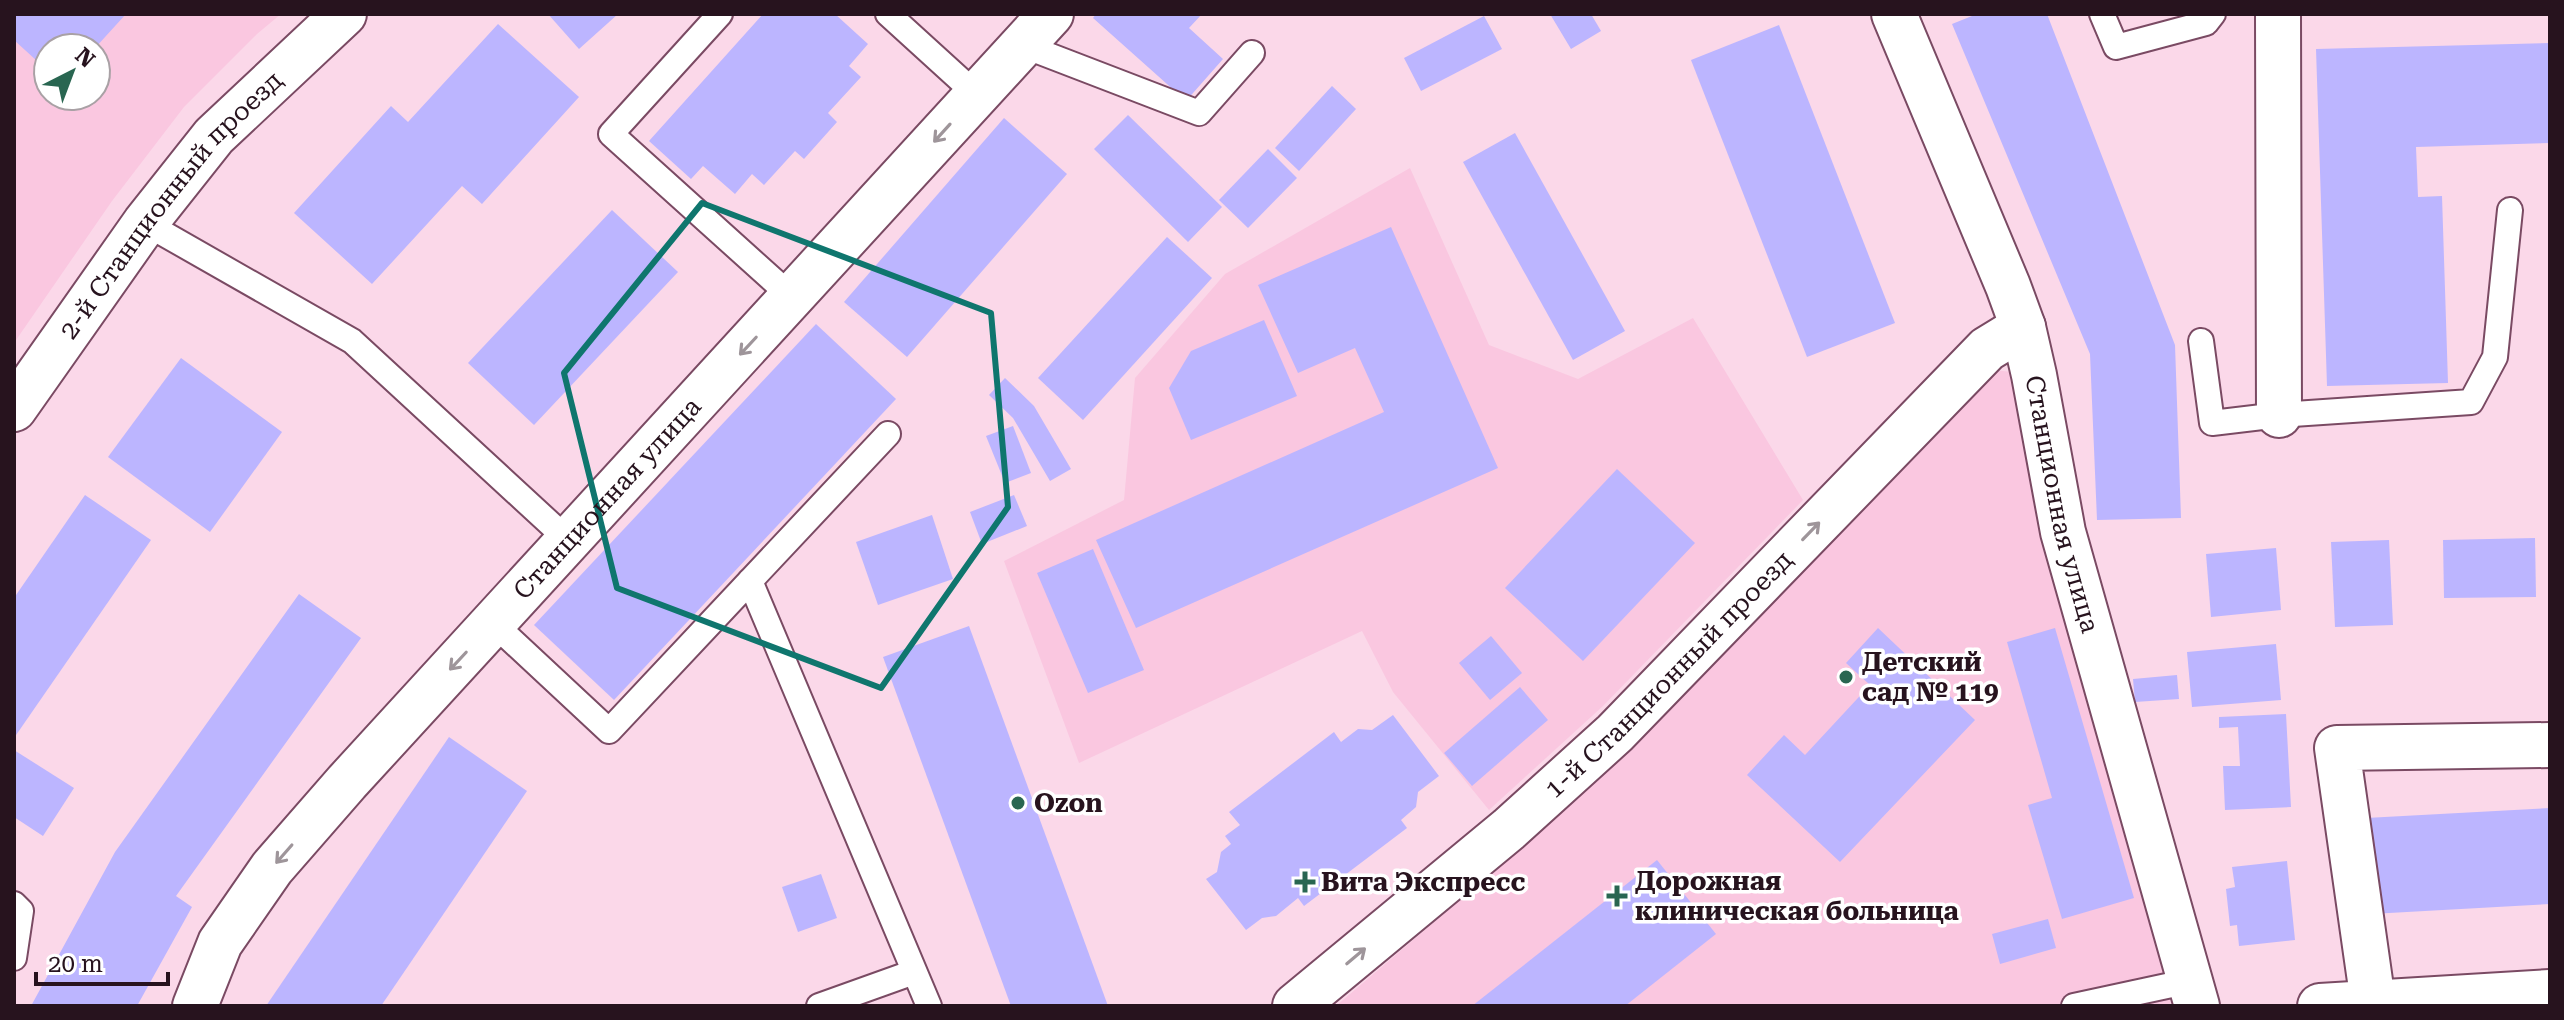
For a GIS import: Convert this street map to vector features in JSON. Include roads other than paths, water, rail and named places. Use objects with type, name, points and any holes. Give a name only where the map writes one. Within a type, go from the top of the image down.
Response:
[{"type":"street","name":"2-й Станционный проезд","points":[[14,409],[145,223],[214,136],[344,14]]},
{"type":"street","name":"Станционная улица","points":[[1894,14],[2023,327],[2063,532],[2194,993]]},
{"type":"street","points":[[2278,14],[2279,415]]},
{"type":"street","name":"Станционная улица","points":[[195,1006],[220,943],[272,868],[347,782],[1037,30]]},
{"type":"street","name":"1-й Станционный проезд","points":[[1295,1006],[1509,829],[1615,733],[1987,349],[2023,327]]},
{"type":"street","points":[[2373,1002],[2337,748],[2550,745]]},
{"type":"street","points":[[2320,1006],[2550,992]]},
{"type":"lane","points":[[720,14],[611,134],[793,298]]},
{"type":"lane","points":[[888,14],[977,95]]},
{"type":"lane","points":[[2102,14],[2116,47],[2206,23],[2213,14]]},
{"type":"lane","points":[[1037,30],[1199,113],[1252,53]]},
{"type":"lane","points":[[2201,341],[2212,423],[2279,415],[2471,402],[2495,357],[2510,210]]},
{"type":"lane","points":[[145,223],[352,341],[569,541]]},
{"type":"lane","points":[[493,623],[609,731],[888,434]]},
{"type":"lane","points":[[750,581],[929,1006]]},
{"type":"lane","points":[[14,904],[21,911],[14,958]]},
{"type":"lane","points":[[819,1006],[914,972]]},
{"type":"lane","points":[[2074,1006],[2194,993]]},
{"type":"place","name":"Детский сад № 119","points":[[1846,677]]},
{"type":"place","name":"Ozon","points":[[1018,803]]},
{"type":"place","name":"Вита Экспресс","points":[[1305,882]]},
{"type":"place","name":"Дорожная клиническая больница","points":[[1617,896]]}]
